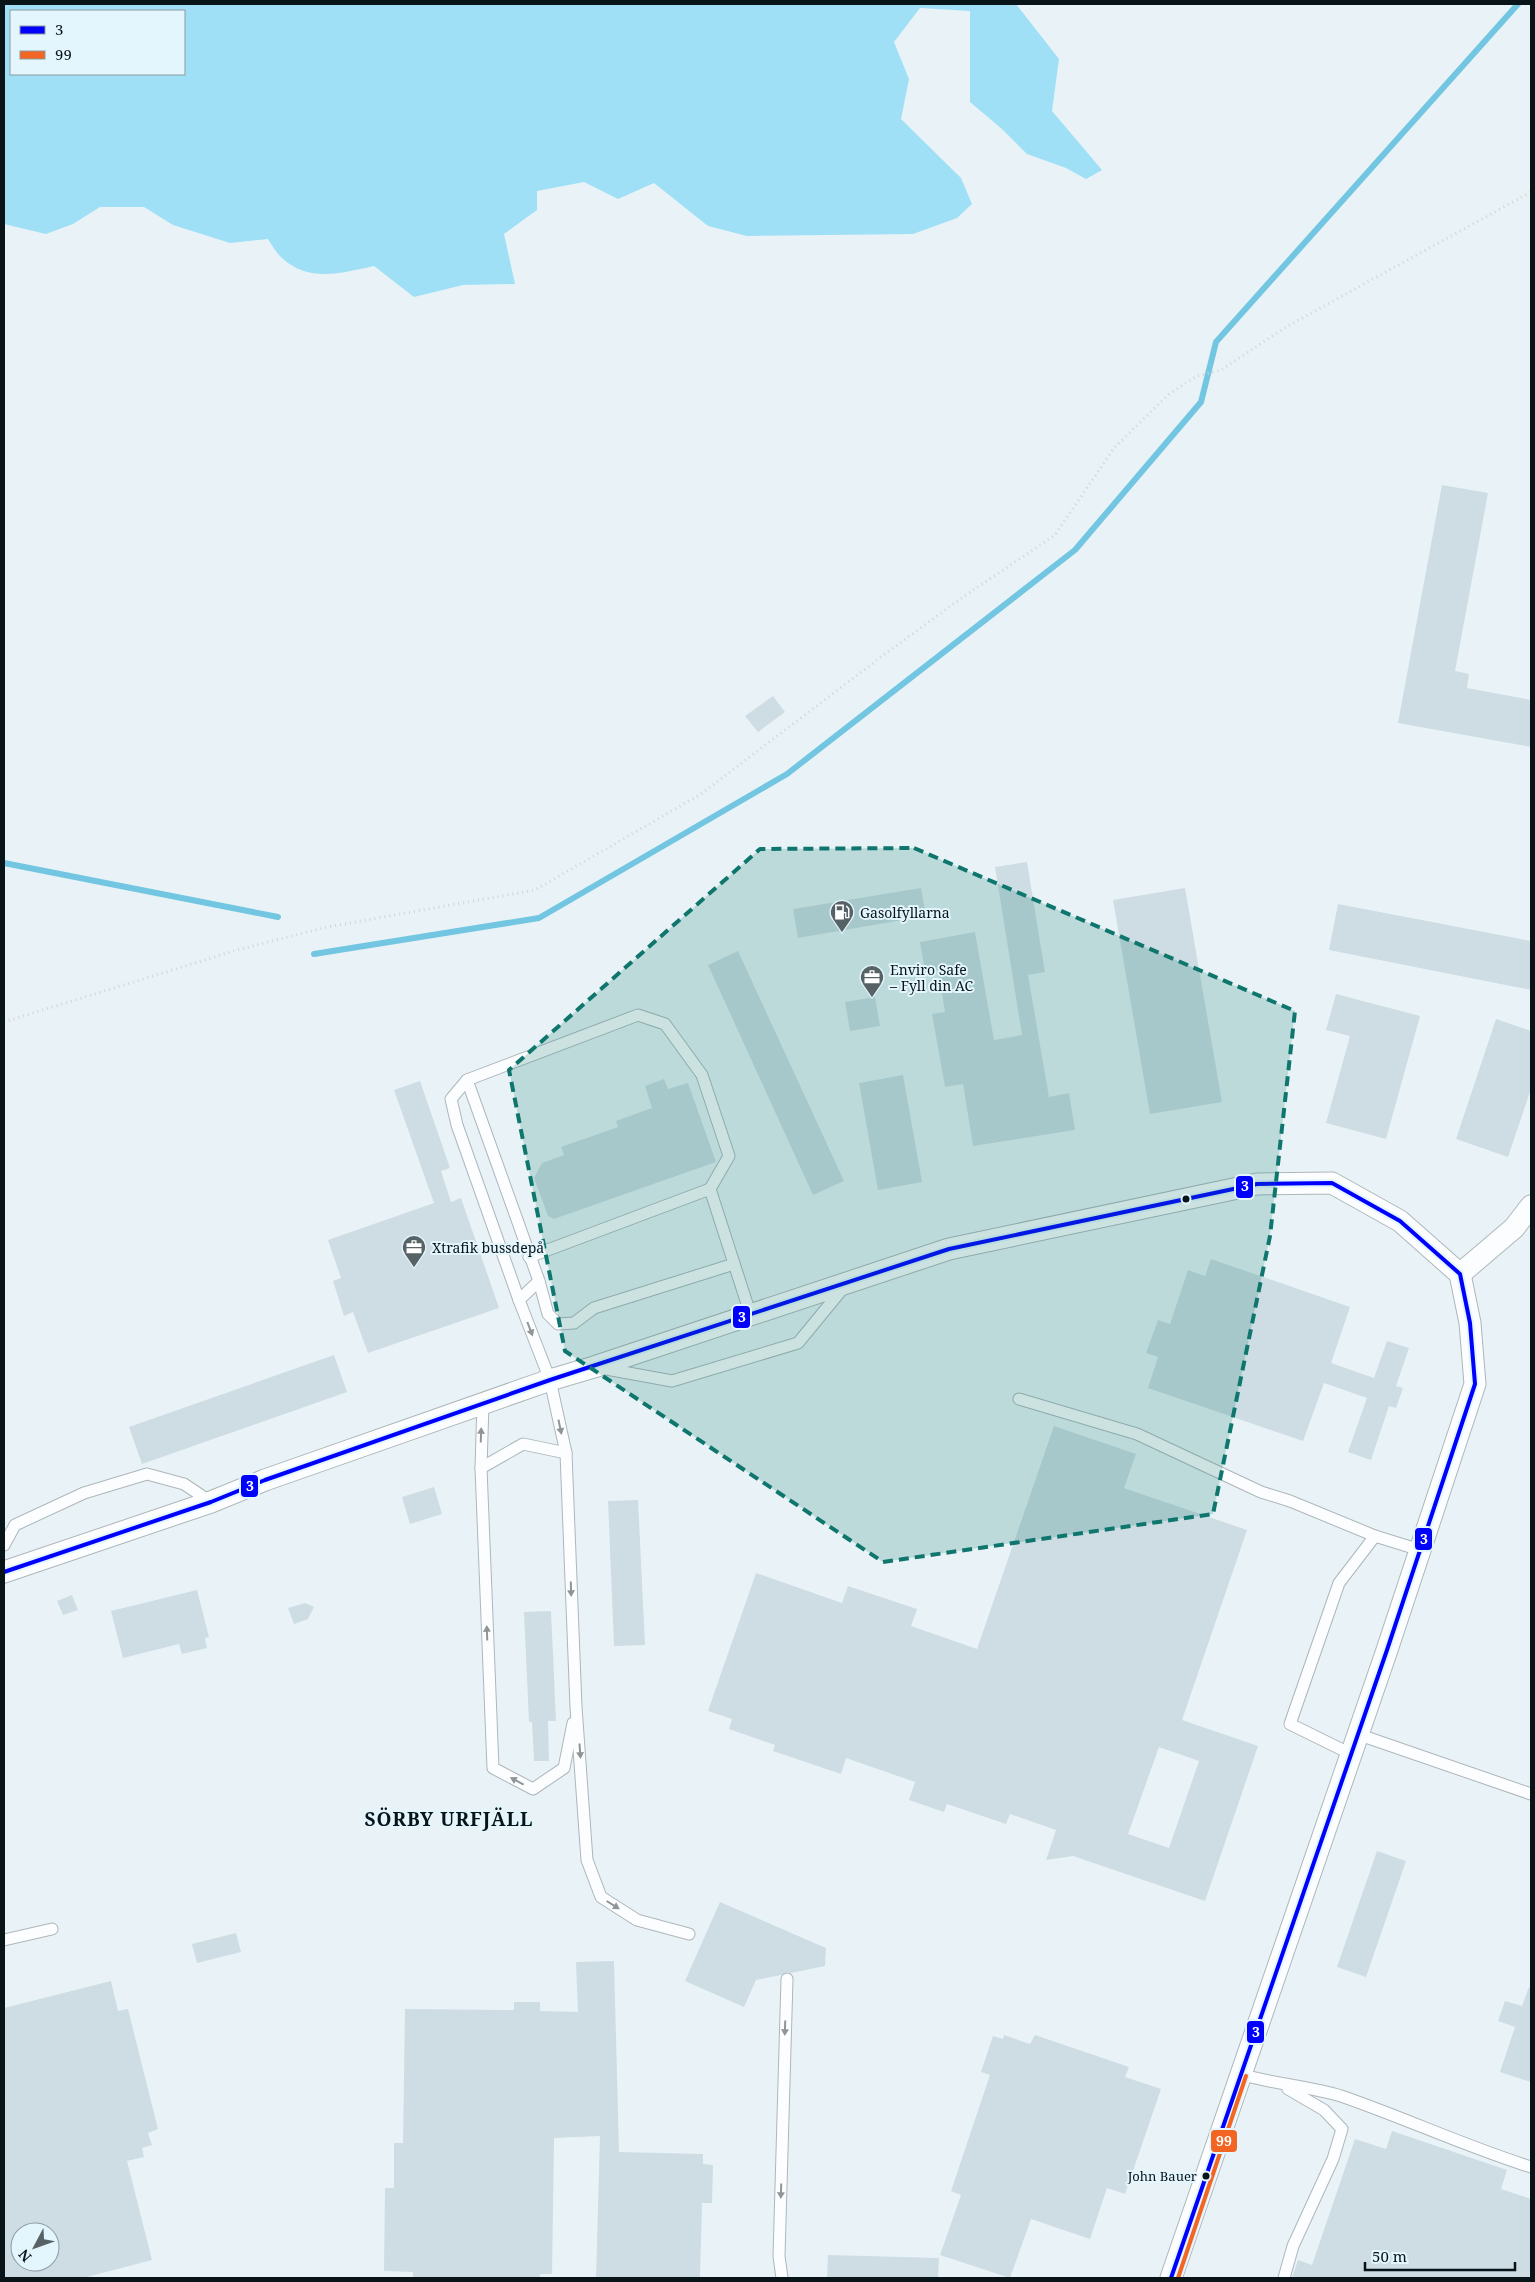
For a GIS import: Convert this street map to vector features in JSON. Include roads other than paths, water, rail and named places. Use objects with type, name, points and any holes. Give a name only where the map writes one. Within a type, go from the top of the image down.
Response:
[{"type":"street","points":[[4,1572],[211,1502],[265,1480],[550,1380],[948,1249],[1257,1184],[1332,1183],[1400,1221],[1460,1274],[1470,1323],[1474,1384],[1420,1550],[1171,2278]]},
{"type":"street","points":[[1460,1274],[1514,1228],[1531,1206]]},
{"type":"lane","points":[[530,1257],[710,1189],[729,1156],[702,1075],[665,1024],[638,1015],[467,1080],[451,1099],[457,1126],[519,1300],[550,1380],[566,1453],[576,1706],[587,1860],[601,1897],[637,1920],[690,1934]]},
{"type":"lane","points":[[467,1080],[538,1280],[548,1314],[558,1324],[574,1323],[594,1308],[734,1264]]},
{"type":"lane","points":[[710,1189],[750,1313]]},
{"type":"lane","points":[[519,1300],[538,1280]]},
{"type":"lane","points":[[594,1367],[672,1382],[798,1342],[850,1280]]},
{"type":"lane","points":[[1019,1399],[1137,1434],[1261,1492],[1290,1501],[1375,1536],[1420,1550]]},
{"type":"lane","points":[[482,1404],[481,1468],[493,1768],[533,1789],[564,1768],[576,1706]]},
{"type":"lane","points":[[481,1468],[523,1444],[566,1453]]},
{"type":"lane","points":[[4,1546],[15,1525],[84,1493],[147,1474],[184,1484],[211,1502]]},
{"type":"lane","points":[[1375,1536],[1339,1583],[1290,1724],[1531,1794]]},
{"type":"lane","points":[[4,1940],[52,1929]]},
{"type":"lane","points":[[782,2278],[779,2256],[786,1979]]},
{"type":"lane","points":[[1240,2074],[1339,2096],[1491,2155],[1531,2167]]},
{"type":"lane","points":[[1280,2084],[1324,2110],[1342,2129],[1334,2159],[1293,2246],[1284,2278]]},
{"type":"waterway","points":[[314,954],[539,918],[787,774],[1075,550],[1201,402],[1216,342],[1518,4]]},
{"type":"waterway","points":[[4,863],[278,917]]},
{"type":"place","name":"Gasolfyllarna","points":[[842,933]]},
{"type":"place","name":"Enviro Safe – Fyll din AC","points":[[872,998]]},
{"type":"place","name":"Xtrafik bussdepå","points":[[414,1268]]},
{"type":"place","name":"John Bauer","points":[[1206,2176]]},
{"type":"district","name":"SÖRBY URFJÄLL","points":[[449,1819]]}]
